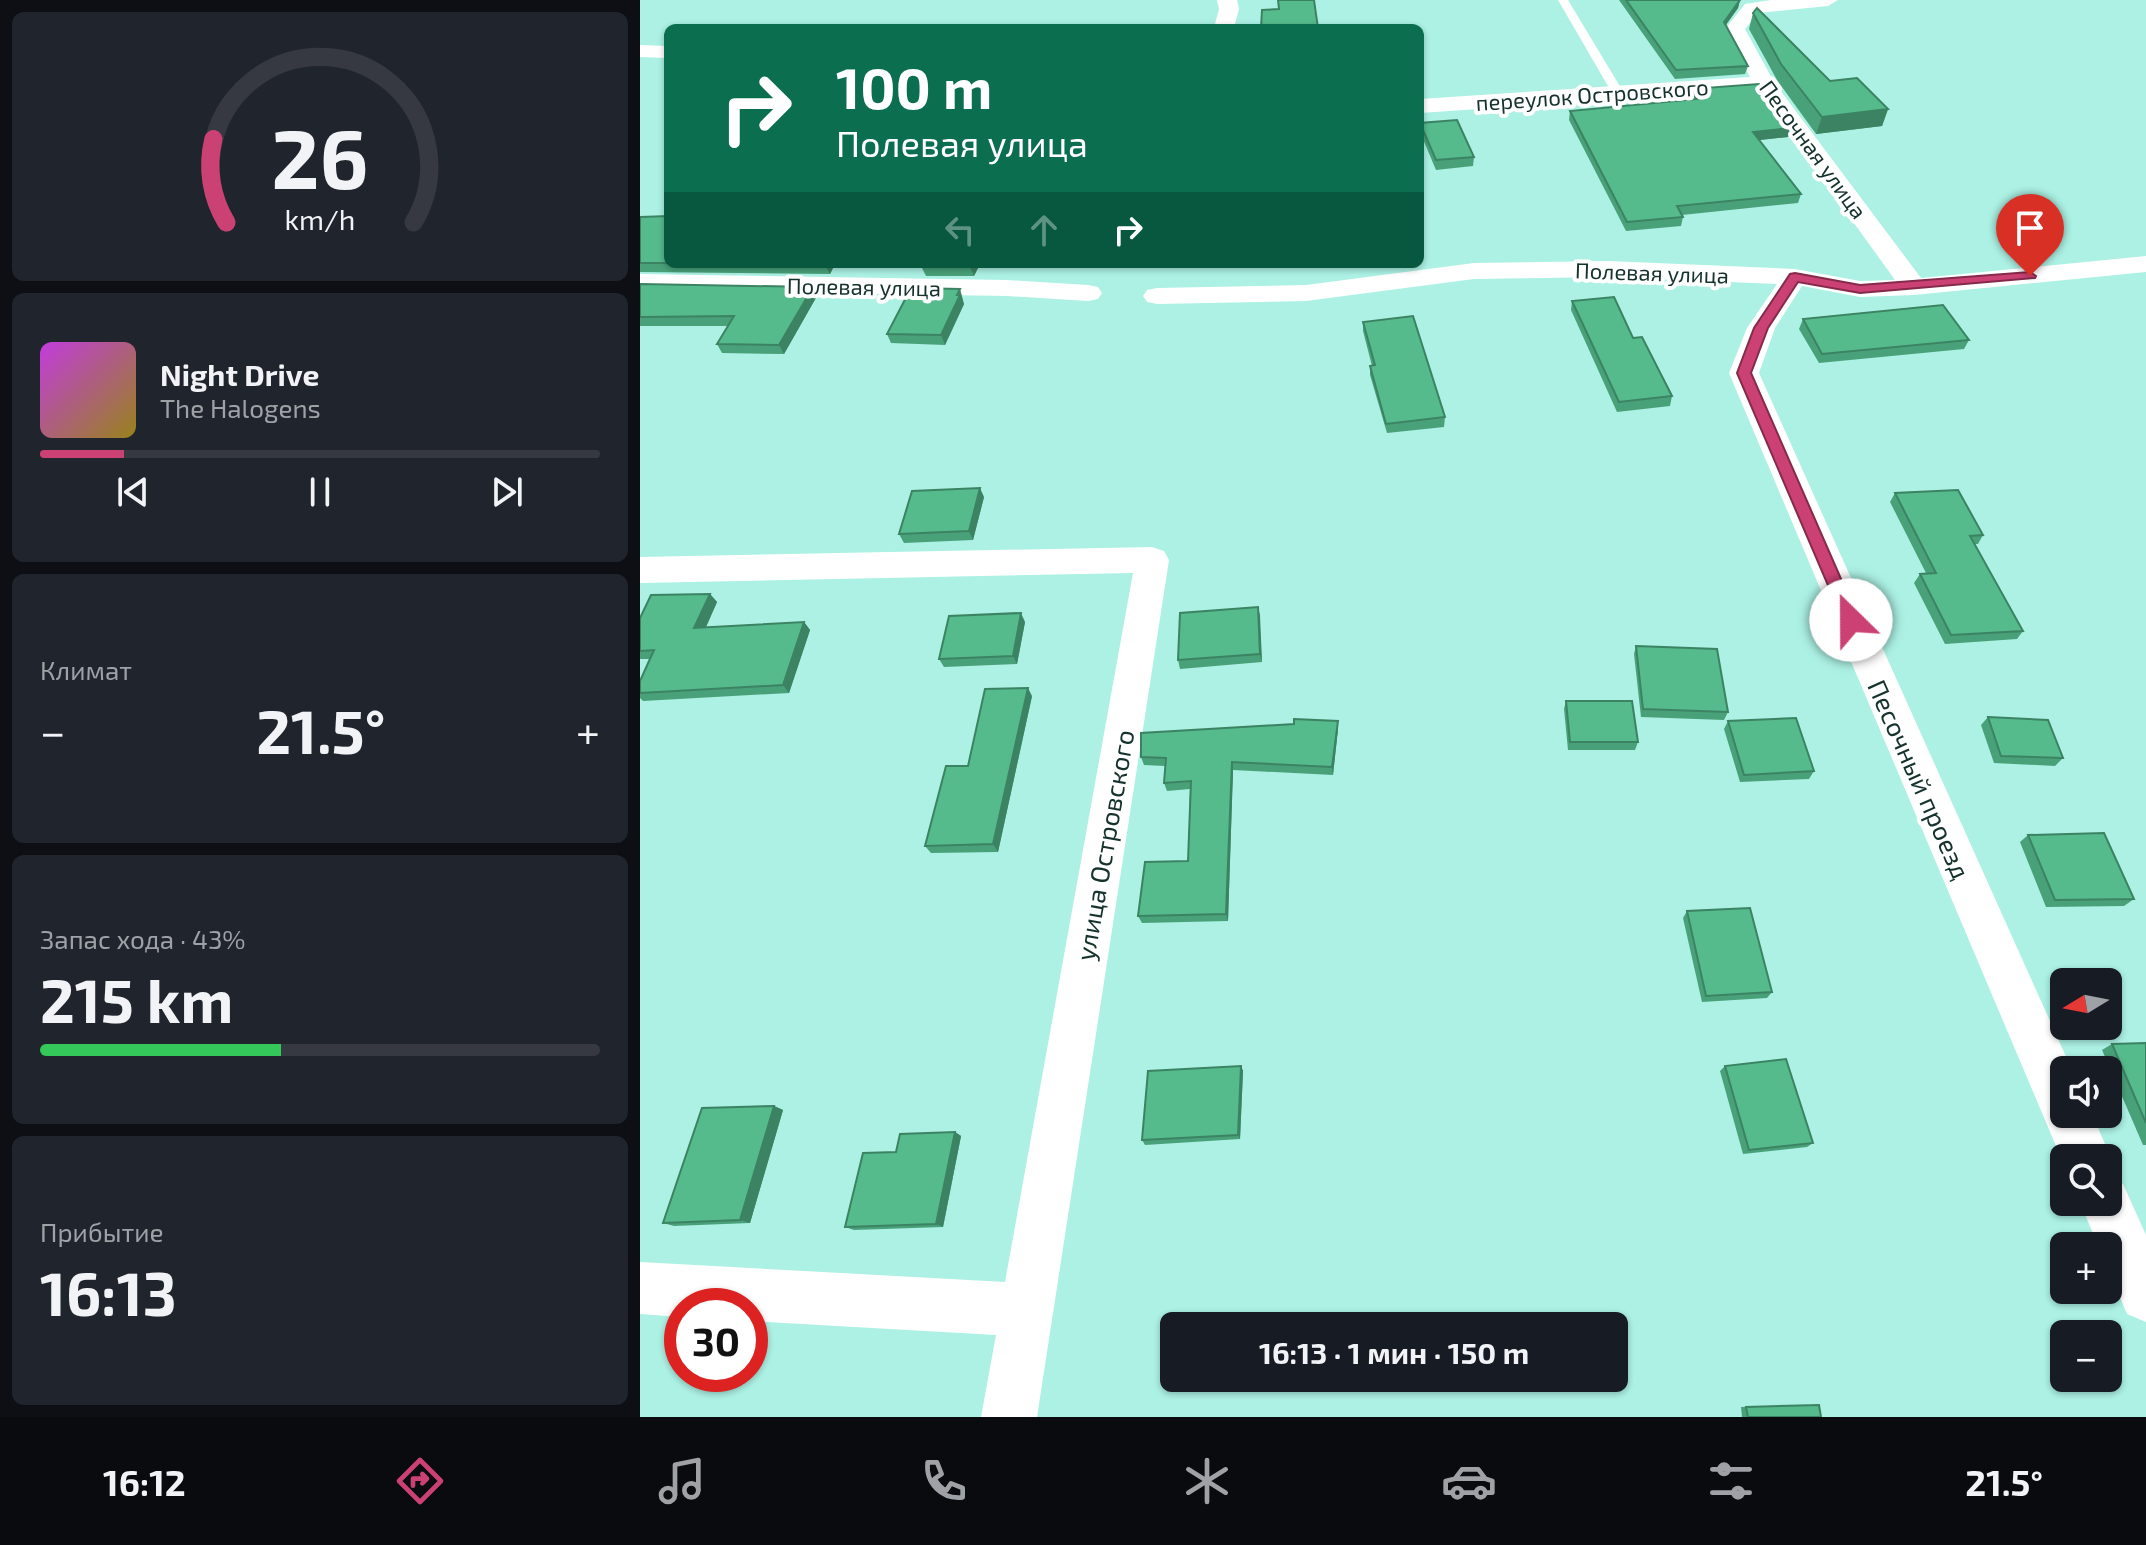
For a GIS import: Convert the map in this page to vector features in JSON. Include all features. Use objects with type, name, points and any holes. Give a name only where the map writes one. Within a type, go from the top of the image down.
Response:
[{"type":"street","points":[[1225,24],[1229,9],[1227,0]]},
{"type":"street","name":"Песочная улица","points":[[1828,0],[1752,8],[1735,29],[1764,83],[1914,287]]},
{"type":"street","points":[[640,51],[664,52]]},
{"type":"street","name":"переулок Островского","points":[[1424,106],[1764,83]]},
{"type":"street","name":"Полевая улица","points":[[1157,296],[1306,293],[1474,271],[1608,269],[1795,277],[1860,289],[1914,287],[2146,264]]},
{"type":"street","points":[[1188,297],[1190,268]]},
{"type":"street","name":"Песочный проезд","points":[[1795,277],[1761,328],[1744,373],[2050,1076]]},
{"type":"street","name":"Полевая улица","points":[[640,282],[991,288],[1088,293]]},
{"type":"street","name":"улица Островского","points":[[640,570],[1152,560],[1009,1417]]},
{"type":"street","points":[[2111,1216],[2146,1295]]},
{"type":"street","points":[[640,1288],[1025,1310]]},
{"type":"lane","points":[[1563,0],[1618,93]]},
{"type":"building","points":[[1278,0],[1314,0],[1317,24],[1261,24],[1262,10],[1279,9]]},
{"type":"building","points":[[1626,0],[1740,0],[1724,22],[1748,66],[1676,70]]},
{"type":"building","points":[[1757,8],[1830,81],[1857,78],[1888,109],[1822,117],[1781,64],[1753,13]]},
{"type":"building","points":[[1759,84],[1791,128],[1753,132],[1801,194],[1677,206],[1683,217],[1627,222],[1570,111],[1697,99],[1690,89]]},
{"type":"building","points":[[1457,120],[1474,157],[1436,160],[1424,132],[1424,123]]},
{"type":"building","points":[[664,216],[664,263],[640,263],[640,217]]},
{"type":"building","points":[[640,284],[813,287],[779,345],[717,344],[734,316],[640,317]]},
{"type":"building","points":[[911,288],[960,289],[941,335],[887,334]]},
{"type":"building","points":[[1614,297],[1633,338],[1642,337],[1672,396],[1619,402],[1572,301]]},
{"type":"building","points":[[1943,305],[1969,340],[1822,354],[1803,319]]},
{"type":"building","points":[[1413,316],[1445,417],[1386,424],[1370,366],[1375,365],[1363,322]]},
{"type":"building","points":[[980,488],[969,531],[899,534],[912,491]]},
{"type":"building","points":[[1958,490],[1983,535],[1970,536],[2023,631],[1951,635],[1920,574],[1936,573],[1895,493]]},
{"type":"building","points":[[710,594],[694,628],[804,622],[783,685],[640,693],[640,681],[654,650],[640,651],[640,618],[651,595]]},
{"type":"building","points":[[1258,607],[1260,654],[1178,660],[1180,613]]},
{"type":"building","points":[[1021,613],[1013,656],[939,659],[949,616]]},
{"type":"building","points":[[1636,646],[1717,649],[1728,712],[1643,709]]},
{"type":"building","points":[[1028,688],[993,844],[925,846],[946,766],[968,766],[985,689]]},
{"type":"building","points":[[1566,701],[1632,701],[1638,742],[1570,742]]},
{"type":"building","points":[[1988,717],[2048,720],[2063,758],[2001,756]]},
{"type":"building","points":[[1796,718],[1814,771],[1744,775],[1728,721]]},
{"type":"building","points":[[1294,719],[1338,721],[1332,767],[1232,762],[1226,914],[1138,916],[1145,862],[1188,861],[1191,781],[1164,783],[1166,758],[1141,757],[1141,733],[1294,724]]},
{"type":"building","points":[[2104,833],[2134,899],[2055,900],[2028,835]]},
{"type":"building","points":[[1750,908],[1772,992],[1706,996],[1687,911]]},
{"type":"building","points":[[2146,1043],[2146,1123],[2122,1067],[2122,1056],[2117,1056],[2112,1044]]},
{"type":"building","points":[[1786,1059],[1813,1143],[1749,1150],[1725,1066]]},
{"type":"building","points":[[1241,1066],[1238,1135],[1142,1140],[1148,1071]]},
{"type":"building","points":[[774,1106],[740,1220],[663,1223],[702,1108]]},
{"type":"building","points":[[955,1132],[936,1224],[845,1227],[863,1153],[896,1152],[900,1134]]},
{"type":"building","points":[[1819,1405],[1821,1417],[1748,1417],[1746,1407]]},
{"type":"route","points":[[1851,620],[1744,373],[1761,328],[1795,277],[1860,289],[2030,276]]}]
